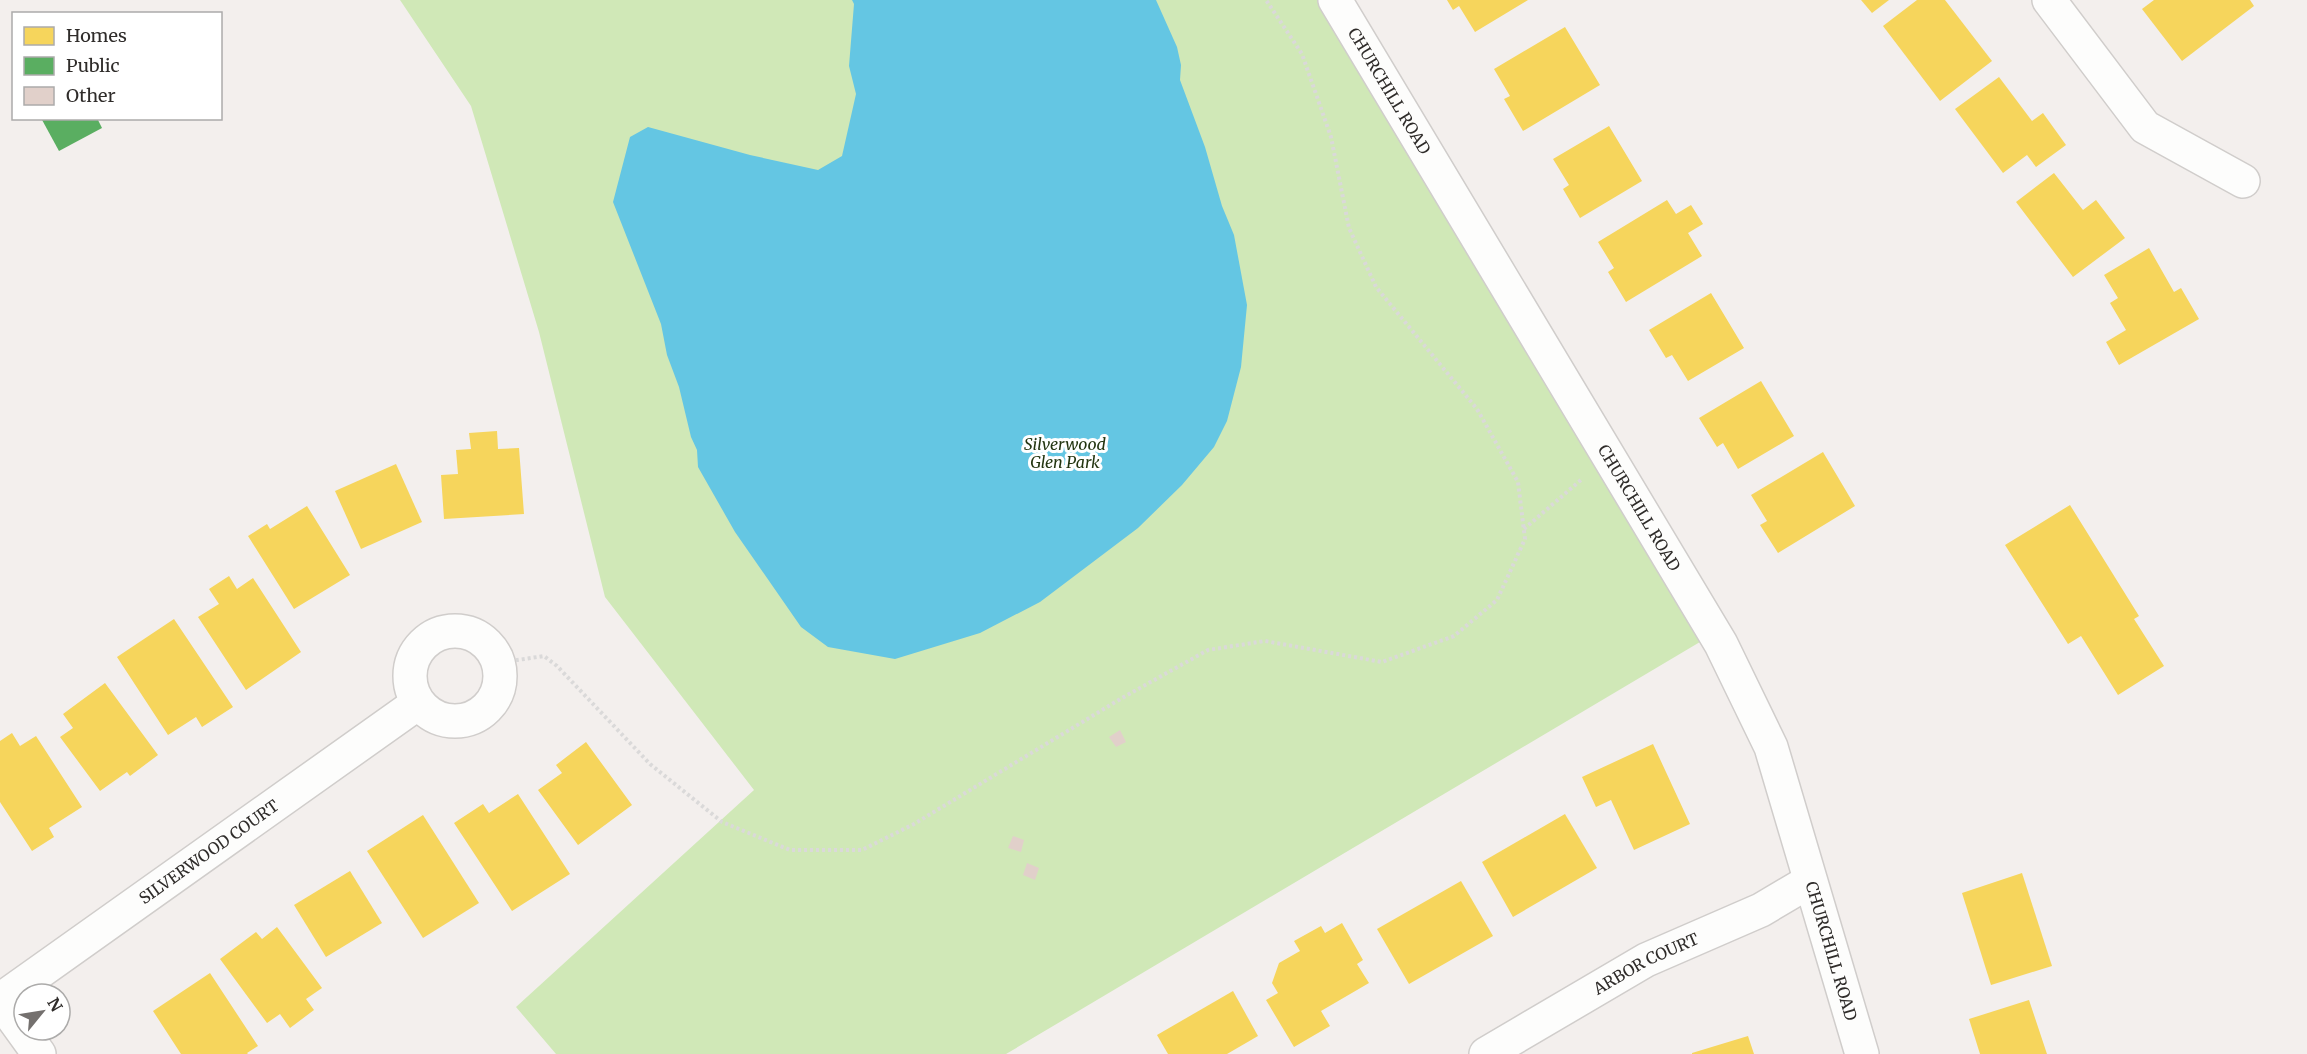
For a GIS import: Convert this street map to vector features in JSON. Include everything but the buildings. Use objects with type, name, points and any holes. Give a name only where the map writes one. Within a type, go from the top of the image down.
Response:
[{"type":"street","name":"CHURCHILL ROAD","points":[[1335,0],[1721,644],[1771,747],[1862,1054]]},
{"type":"street","points":[[2049,0],[2145,127],[2242,181]]},
{"type":"street","points":[[460,632],[480,639],[491,650],[498,663],[500,679],[496,694],[487,707],[475,716],[460,721],[444,720],[430,714],[418,703],[412,690],[411,663],[427,640],[440,633],[460,632]]},
{"type":"street","name":"SILVERWOOD COURT","points":[[0,1000],[418,703]]},
{"type":"street","name":"ARBOR COURT","points":[[1485,1054],[1646,960],[1761,910],[1810,881]]},
{"type":"street","points":[[0,1000],[39,1054]]},
{"type":"path","points":[[498,663],[544,656],[557,666],[650,764],[722,822],[790,850],[862,850],[914,824],[1122,698],[1208,650],[1265,641],[1382,662],[1454,636],[1497,600],[1525,539],[1518,482],[1477,409],[1376,287],[1349,228],[1331,137],[1302,54],[1266,0]]},
{"type":"path","points":[[1523,529],[1608,457]]},
{"type":"green space","name":"Silverwood Glen Park","points":[[400,0],[1320,0],[1705,639],[1006,1054],[556,1054],[516,1007],[754,790],[605,597],[539,332],[471,106]]},
{"type":"water","points":[[852,0],[1156,0],[1177,47],[1181,65],[1180,80],[1234,235],[1247,305],[1241,367],[1227,421],[1214,447],[1182,485],[1138,528],[1040,602],[980,633],[895,659],[828,647],[801,627],[735,532],[698,467],[697,450],[691,437],[679,387],[667,355],[661,324],[613,202],[630,137],[648,127],[750,155],[818,170],[842,156],[856,94],[849,66],[854,4]]}]
